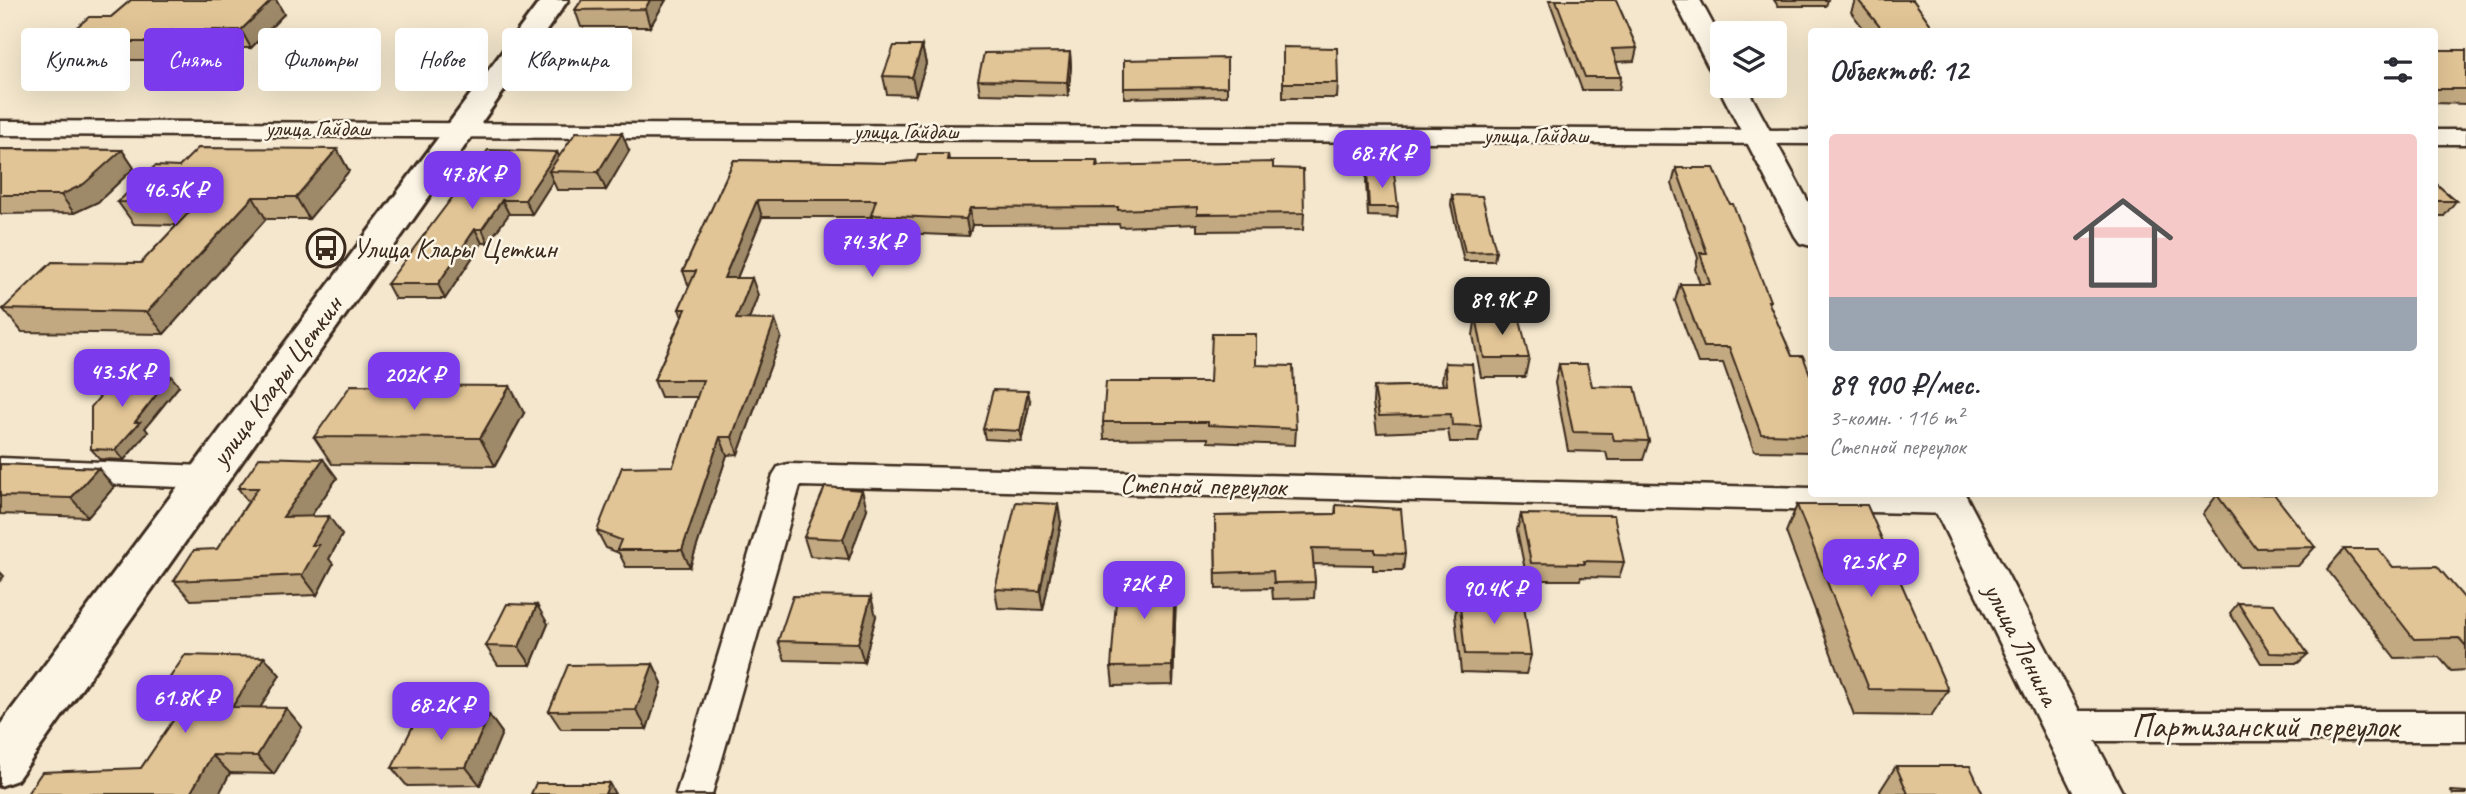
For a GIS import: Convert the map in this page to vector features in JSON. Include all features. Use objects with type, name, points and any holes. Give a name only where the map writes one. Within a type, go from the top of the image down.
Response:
[{"type":"main road","name":"улица Клары Цеткин","points":[[0,764],[205,477],[555,0]]},
{"type":"street","points":[[1687,0],[1710,43]]},
{"type":"street","points":[[1738,98],[1808,230]]},
{"type":"street","name":"улица Гайдаш","points":[[0,128],[1808,136]]},
{"type":"street","points":[[2438,137],[2466,137]]},
{"type":"street","points":[[0,469],[205,477]]},
{"type":"street","name":"Степной переулок","points":[[694,794],[788,475],[1808,495]]},
{"type":"street","name":"Степной переулок","points":[[1898,497],[1948,498]]},
{"type":"street","name":"улица Ленина","points":[[1948,498],[2099,794]]},
{"type":"street","name":"Партизанский переулок","points":[[2064,726],[2466,726]]},
{"type":"building","points":[[131,0],[272,0],[243,28],[144,28],[144,42],[130,42],[130,28],[76,28],[89,17],[111,17]]},
{"type":"building","points":[[582,0],[650,0],[645,9],[575,10]]},
{"type":"building","points":[[1556,0],[1616,0],[1637,48],[1612,49],[1621,77],[1585,77]]},
{"type":"building","points":[[1858,0],[1913,0],[1933,28],[1881,28]]},
{"type":"building","points":[[894,46],[922,46],[912,77],[883,76]]},
{"type":"building","points":[[1283,47],[1337,48],[1338,83],[1283,83]]},
{"type":"building","points":[[2438,50],[2466,50],[2466,89],[2438,89]]},
{"type":"building","points":[[1070,52],[1067,82],[978,80],[984,53]]},
{"type":"building","points":[[1227,58],[1227,87],[1124,88],[1124,60]]},
{"type":"building","points":[[576,132],[622,133],[598,172],[549,171]]},
{"type":"building","points":[[198,148],[337,149],[296,197],[253,197],[147,312],[3,309],[52,262],[141,263],[198,203],[118,202],[155,166],[179,167]]},
{"type":"building","points":[[0,149],[122,150],[84,184],[61,195],[0,195]]},
{"type":"building","points":[[488,150],[557,152],[525,200],[502,200],[482,229],[475,229],[438,284],[387,284]]},
{"type":"building","points":[[918,154],[948,154],[947,160],[1097,160],[1096,166],[1273,162],[1273,168],[1303,169],[1304,213],[1197,214],[1197,207],[1118,210],[1118,207],[970,208],[966,219],[871,215],[876,200],[757,200],[724,278],[752,278],[736,319],[775,320],[732,437],[720,437],[682,550],[617,550],[621,540],[597,531],[622,467],[673,466],[703,380],[654,380],[686,309],[679,309],[696,271],[683,271],[734,160],[887,163],[916,161]]},
{"type":"building","points":[[1676,168],[1714,168],[1730,204],[1733,204],[1768,301],[1792,356],[1803,356],[1808,369],[1808,435],[1761,434],[1729,347],[1704,347],[1680,284],[1710,284],[1700,253],[1707,253]]},
{"type":"building","points":[[1367,172],[1394,173],[1398,207],[1369,207]]},
{"type":"building","points":[[2438,185],[2456,201],[2438,201]]},
{"type":"building","points":[[1452,195],[1482,196],[1496,251],[1465,252]]},
{"type":"building","points":[[1476,316],[1519,316],[1529,358],[1484,358]]},
{"type":"building","points":[[1212,334],[1256,334],[1256,365],[1293,366],[1296,429],[1208,425],[1208,422],[1103,422],[1106,382],[1210,382]]},
{"type":"building","points":[[1445,363],[1472,364],[1481,426],[1452,425],[1451,414],[1379,416],[1374,387],[1447,385]]},
{"type":"building","points":[[1559,364],[1587,364],[1592,386],[1635,387],[1649,441],[1614,440],[1612,433],[1573,432]]},
{"type":"building","points":[[117,376],[171,376],[135,422],[140,422],[115,450],[91,449],[91,407]]},
{"type":"building","points":[[351,385],[510,386],[480,438],[314,437]]},
{"type":"building","points":[[993,390],[1028,391],[1020,431],[983,429]]},
{"type":"building","points":[[260,457],[323,459],[283,517],[329,516],[312,545],[319,545],[302,575],[174,581],[194,550],[217,549],[258,488],[238,488]]},
{"type":"building","points":[[0,464],[98,468],[71,498],[0,496]]},
{"type":"building","points":[[825,487],[862,490],[843,539],[804,537]]},
{"type":"building","points":[[2218,497],[2276,497],[2315,547],[2256,548]]},
{"type":"building","points":[[1016,502],[1058,504],[1040,591],[995,589]]},
{"type":"building","points":[[1336,505],[1401,509],[1405,554],[1375,553],[1375,549],[1312,548],[1315,582],[1274,583],[1273,571],[1216,573],[1215,516],[1336,514]]},
{"type":"building","points":[[1797,505],[1867,505],[1948,690],[1869,689]]},
{"type":"building","points":[[1521,514],[1614,515],[1624,562],[1531,563]]},
{"type":"building","points":[[2344,549],[2378,549],[2393,567],[2437,566],[2466,600],[2466,646],[2459,638],[2414,639]]},
{"type":"building","points":[[1118,574],[1175,574],[1172,666],[1111,667]]},
{"type":"building","points":[[793,596],[871,597],[858,643],[778,641]]},
{"type":"building","points":[[1459,596],[1523,598],[1531,655],[1465,654]]},
{"type":"building","points":[[2238,603],[2274,604],[2308,654],[2270,653]]},
{"type":"building","points":[[507,604],[537,605],[519,647],[486,646]]},
{"type":"building","points":[[185,655],[264,657],[232,707],[286,708],[257,756],[212,755],[190,794],[27,794],[42,772],[141,768],[199,682],[167,682]]},
{"type":"building","points":[[653,664],[636,710],[549,711],[568,665]]},
{"type":"building","points":[[489,715],[466,767],[392,768],[418,716]]},
{"type":"building","points":[[1896,766],[1970,766],[1983,794],[1908,794]]},
{"type":"building","points":[[536,783],[609,783],[605,794],[531,794]]},
{"type":"building","points":[[2451,791],[2466,792],[2466,794],[2453,794]]},
{"type":"place","name":"Улица Клары Цеткин","points":[[326,248]]}]
